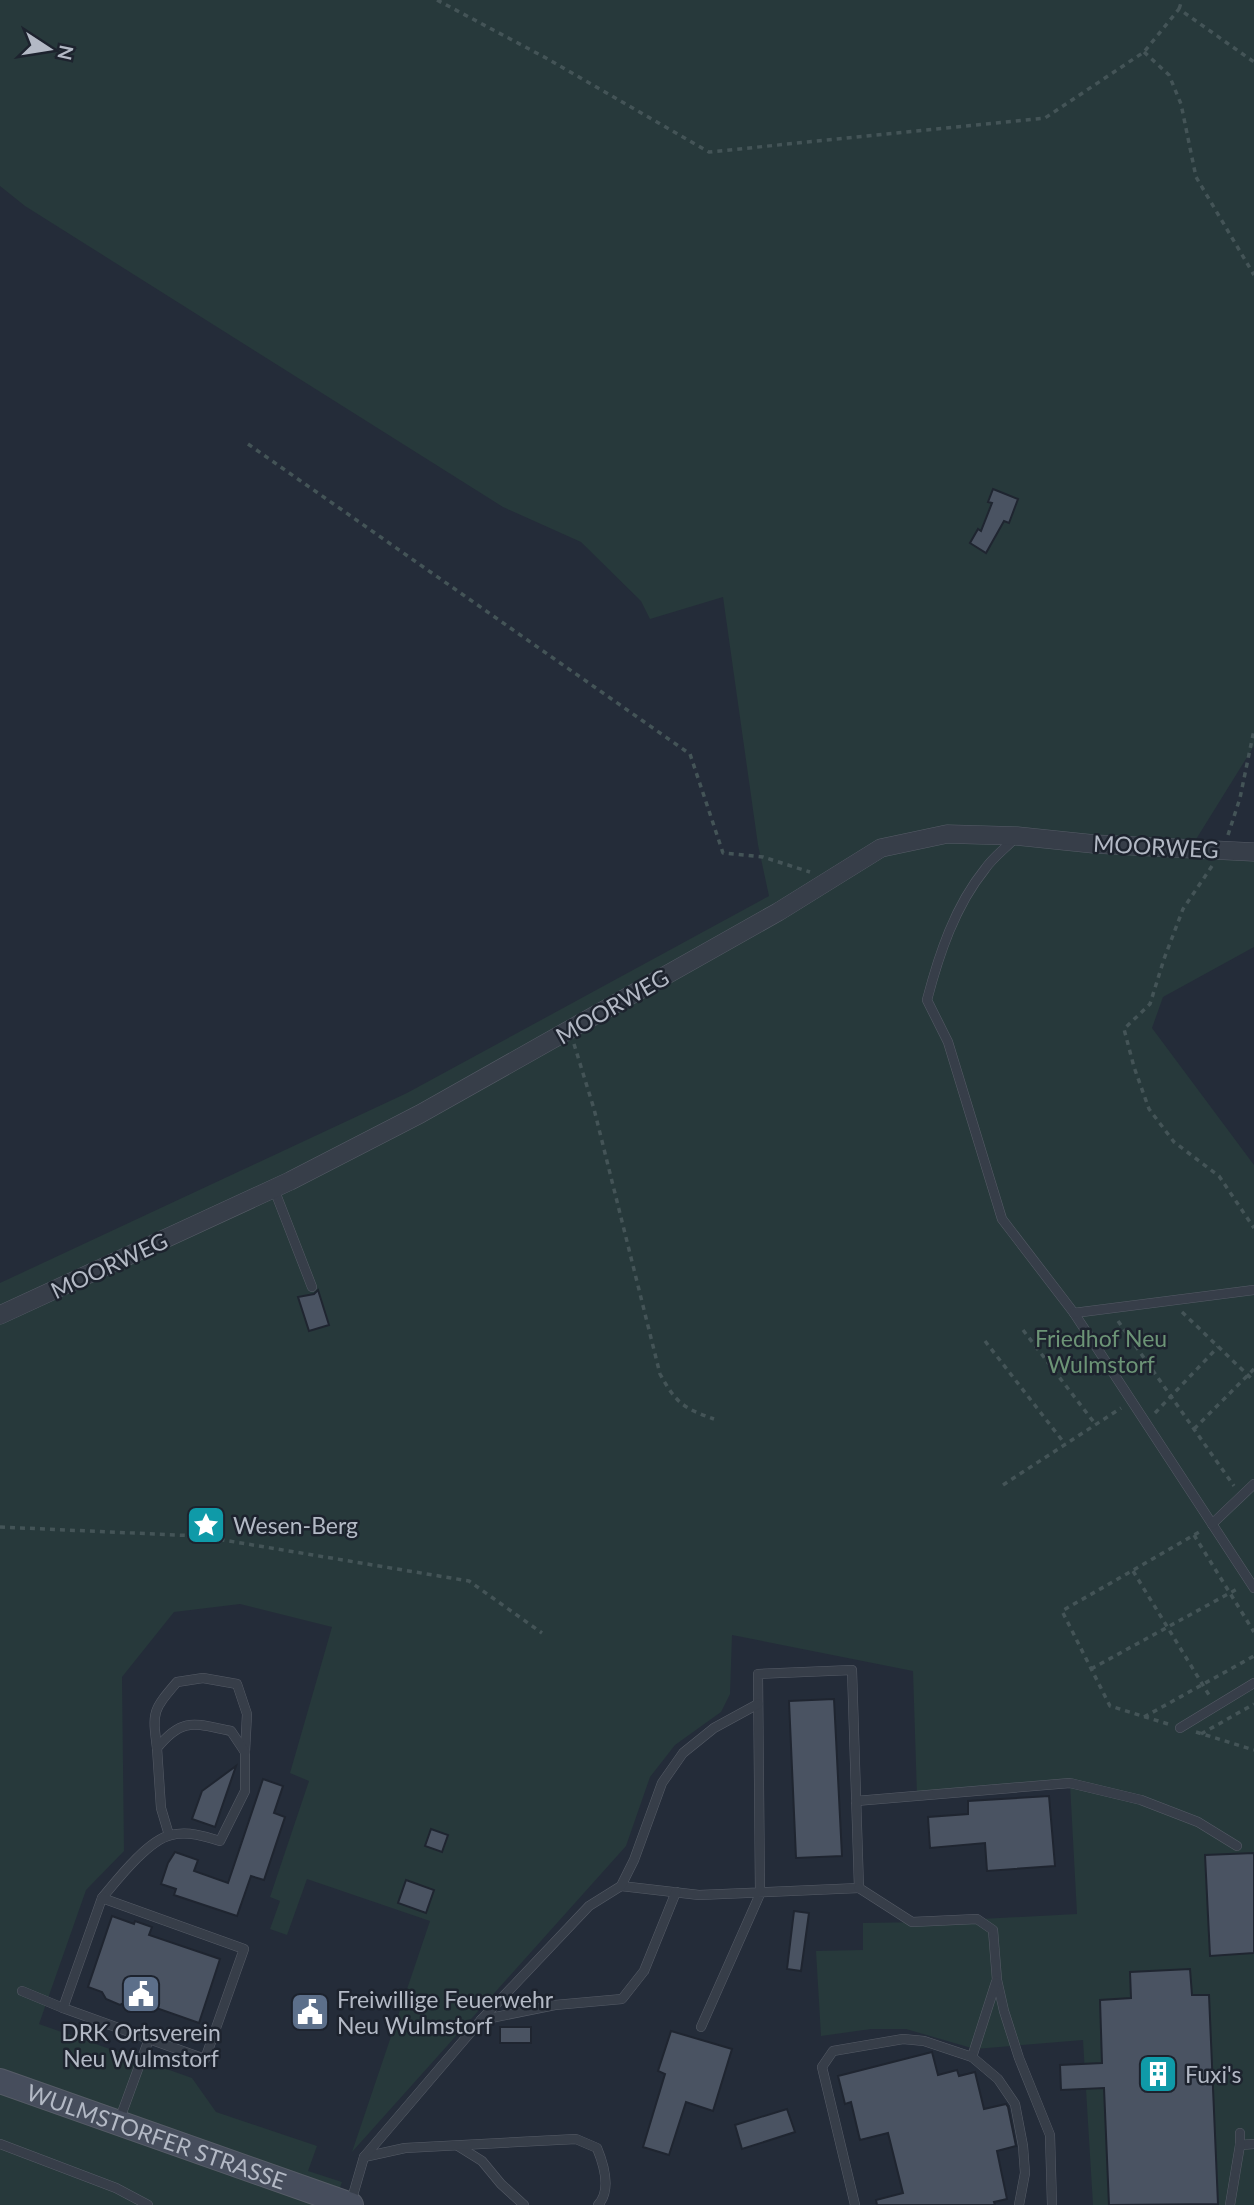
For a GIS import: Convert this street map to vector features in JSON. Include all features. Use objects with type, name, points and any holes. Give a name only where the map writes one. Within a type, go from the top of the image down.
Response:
[{"type":"main road","name":"WULMSTORFER STRASSE","points":[[0,2081],[351,2205]]},
{"type":"street","name":"MOORWEG","points":[[0,1315],[274,1189],[420,1114],[832,879],[881,848],[947,834],[1017,836],[1094,844],[1254,852]]},
{"type":"lane","points":[[1017,836],[985,867],[962,902],[940,953],[927,1000],[948,1042],[1002,1219],[1074,1314],[1252,1584]]},
{"type":"lane","points":[[274,1189],[312,1287]]},
{"type":"lane","points":[[1074,1314],[1254,1290]]},
{"type":"lane","points":[[1213,1524],[1254,1485]]},
{"type":"lane","points":[[701,2027],[760,1894],[758,1674],[852,1670],[859,1888]]},
{"type":"lane","points":[[63,2008],[102,1898],[136,1857],[169,1835],[199,1834],[220,1841],[245,1791],[247,1714],[237,1684],[203,1678],[177,1682],[160,1702],[153,1720],[161,1808],[169,1835]]},
{"type":"lane","points":[[1180,1728],[1254,1683]]},
{"type":"lane","points":[[351,2205],[364,2157],[481,2020],[589,1906],[621,1886],[634,1860],[662,1783],[683,1754],[714,1728],[758,1704]]},
{"type":"lane","points":[[157,1748],[170,1732],[191,1723],[232,1731],[245,1752]]},
{"type":"lane","points":[[856,1801],[1070,1783],[1141,1800],[1198,1822],[1237,1846]]},
{"type":"lane","points":[[621,1886],[699,1895],[859,1888],[912,1922],[977,1919],[985,1924],[993,1930],[997,1980],[1019,2058],[1049,2135],[1052,2205]]},
{"type":"lane","points":[[481,2020],[555,2005],[622,1999],[644,1971],[676,1892]]},
{"type":"lane","points":[[22,1991],[205,2059],[244,1949],[102,1898]]},
{"type":"lane","points":[[972,2057],[997,1980]]},
{"type":"lane","points":[[119,2123],[149,2039]]},
{"type":"lane","points":[[855,2205],[822,2067],[833,2051],[902,2039],[924,2041],[972,2057],[998,2079],[1015,2104],[1023,2146],[1025,2173],[1019,2205]]},
{"type":"lane","points":[[1230,2205],[1240,2133]]},
{"type":"lane","points":[[364,2157],[405,2148],[576,2139],[597,2148],[606,2171],[602,2201],[598,2205]]},
{"type":"lane","points":[[0,2144],[116,2188],[148,2205]]},
{"type":"lane","points":[[1240,2145],[1254,2144]]},
{"type":"lane","points":[[456,2145],[482,2161],[501,2184],[524,2205]]},
{"type":"path","points":[[437,0],[546,58],[709,152],[1045,118],[1144,52],[1179,9],[1182,0]]},
{"type":"path","points":[[1179,9],[1254,62]]},
{"type":"path","points":[[1144,52],[1169,75],[1181,104],[1196,177],[1254,275]]},
{"type":"path","points":[[248,444],[690,754],[723,853],[763,857],[832,879]]},
{"type":"path","points":[[1254,730],[1240,798],[1223,849],[1183,909],[1150,1004],[1124,1029],[1134,1067],[1150,1109],[1174,1142],[1219,1176],[1254,1228]]},
{"type":"path","points":[[569,1030],[594,1109],[660,1374],[673,1399],[687,1410],[714,1419]]},
{"type":"path","points":[[1170,1301],[1254,1381]]},
{"type":"path","points":[[1110,1309],[1242,1497]]},
{"type":"path","points":[[1023,1330],[1096,1425]]},
{"type":"path","points":[[985,1340],[1065,1444]]},
{"type":"path","points":[[1146,1423],[1219,1347]]},
{"type":"path","points":[[1194,1429],[1254,1369]]},
{"type":"path","points":[[1003,1485],[1131,1402]]},
{"type":"path","points":[[1213,1524],[1062,1611],[1110,1706],[1254,1750]]},
{"type":"path","points":[[0,1527],[199,1536],[469,1581],[542,1633]]},
{"type":"path","points":[[1194,1535],[1254,1632]]},
{"type":"path","points":[[1133,1571],[1215,1706]]},
{"type":"path","points":[[1091,1669],[1230,1593],[1252,1584]]},
{"type":"path","points":[[1144,1717],[1254,1656]]},
{"type":"path","points":[[1200,1734],[1254,1704]]},
{"type":"green space","name":"Friedhof Neu Wulmstorf","points":[[0,0],[1254,0],[1254,746],[1190,849],[1254,852],[1254,947],[1163,997],[1152,1028],[1254,1165],[1254,2205],[1093,2205],[1083,2040],[975,2049],[906,2029],[871,2029],[821,2036],[816,1951],[863,1950],[863,1923],[1077,1914],[1070,1784],[917,1796],[913,1671],[732,1635],[730,1694],[721,1712],[675,1745],[650,1777],[626,1846],[352,2152],[430,1921],[307,1879],[287,1935],[270,1929],[280,1901],[270,1897],[309,1781],[290,1773],[332,1627],[240,1604],[174,1612],[122,1677],[124,1851],[86,1890],[39,2024],[192,2078],[216,2112],[317,2146],[308,2171],[342,2182],[336,2199],[351,2205],[0,2205],[0,1283],[407,1093],[769,896],[758,845],[723,597],[650,619],[641,601],[581,542],[503,507],[25,206],[0,186]]},
{"type":"building","points":[[993,489],[1018,499],[1009,523],[1004,521],[986,553],[970,543],[978,529],[981,531],[992,503],[988,502]]},
{"type":"building","points":[[318,1290],[329,1325],[309,1331],[298,1297],[314,1294]]},
{"type":"building","points":[[834,1699],[842,1856],[796,1858],[789,1701]]},
{"type":"building","points":[[236,1766],[215,1827],[192,1819],[202,1791]]},
{"type":"building","points":[[263,1779],[283,1786],[274,1813],[285,1817],[264,1880],[251,1876],[237,1916],[174,1895],[176,1889],[161,1884],[175,1852],[198,1860],[194,1871],[228,1883]]},
{"type":"building","points":[[1049,1796],[1055,1866],[987,1871],[985,1843],[930,1848],[928,1817],[968,1814],[968,1801]]},
{"type":"building","points":[[431,1829],[448,1835],[442,1852],[425,1846]]},
{"type":"building","points":[[1254,1853],[1254,1953],[1210,1956],[1205,1855]]},
{"type":"building","points":[[406,1880],[434,1890],[426,1913],[398,1903]]},
{"type":"building","points":[[794,1911],[809,1913],[801,1971],[787,1969]]},
{"type":"building","points":[[112,1916],[152,1927],[149,1935],[220,1959],[199,2023],[131,1999],[120,2005],[106,1999],[102,1992],[88,1987]]},
{"type":"building","name":"Fuxi's","points":[[1190,1969],[1192,1995],[1209,1995],[1218,2204],[1109,2205],[1104,2088],[1061,2090],[1060,2065],[1102,2063],[1100,2000],[1131,1998],[1130,1972]]},
{"type":"building","points":[[500,2027],[531,2027],[531,2043],[500,2043]]},
{"type":"building","points":[[671,2031],[732,2049],[713,2111],[686,2102],[669,2155],[643,2147],[665,2074],[658,2071]]},
{"type":"building","points":[[932,2052],[938,2075],[957,2070],[959,2076],[975,2072],[984,2109],[1006,2104],[1008,2107],[1016,2146],[997,2151],[1007,2199],[994,2202],[995,2205],[877,2205],[876,2200],[903,2193],[888,2133],[860,2140],[851,2102],[845,2104],[838,2076]]},
{"type":"building","points":[[787,2109],[795,2132],[742,2149],[735,2125]]},
{"type":"place","name":"Wesen-Berg","points":[[206,1525]]},
{"type":"place","name":"DRK Ortsverein Neu Wulmstorf","points":[[141,1994]]},
{"type":"place","name":"Freiwillige Feuerwehr Neu Wulmstorf","points":[[310,2012]]},
{"type":"place","name":"Fuxi's","points":[[1158,2074]]}]
